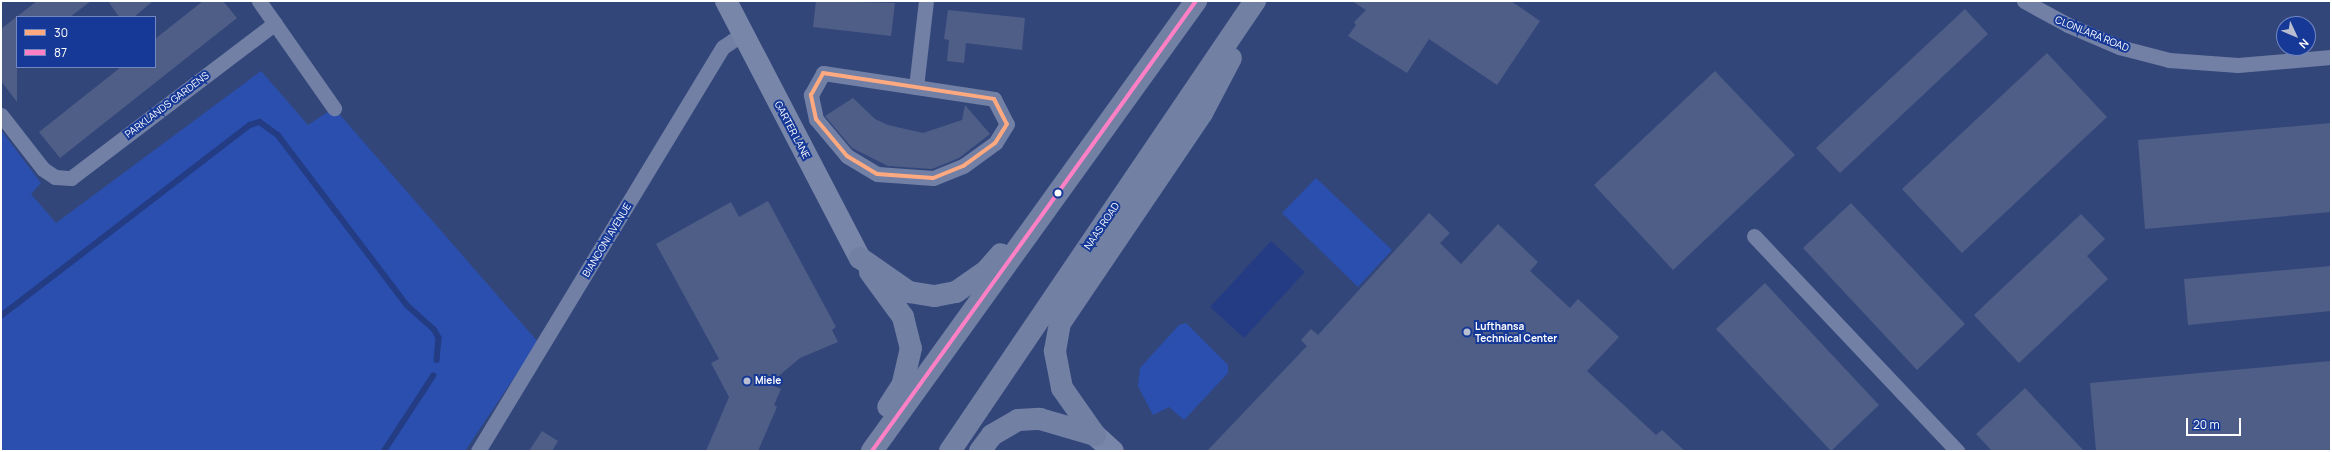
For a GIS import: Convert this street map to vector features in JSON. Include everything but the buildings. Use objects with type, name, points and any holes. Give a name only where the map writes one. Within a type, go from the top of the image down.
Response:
[{"type":"highway","points":[[872,451],[1196,1]]},
{"type":"highway","name":"NAAS ROAD","points":[[950,451],[1255,1]]},
{"type":"highway","points":[[1095,435],[1062,388],[1055,351],[1060,323],[1202,113],[1262,1]]},
{"type":"highway","points":[[860,258],[909,292],[935,296],[956,292],[987,270],[1086,154]]},
{"type":"highway","points":[[859,451],[903,384],[911,348],[903,317],[860,258]]},
{"type":"highway","points":[[980,451],[992,435],[1018,420],[1040,419],[1095,435]]},
{"type":"street","points":[[259,1],[334,108]]},
{"type":"street","name":"GARTER LANE","points":[[726,1],[741,35],[860,258]]},
{"type":"street","points":[[916,87],[926,1]]},
{"type":"street","name":"CLONLARA ROAD","points":[[2024,1],[2068,25],[2119,47],[2169,60],[2238,65],[2331,57]]},
{"type":"street","name":"PARKLANDS GARDENS","points":[[1,115],[43,169],[55,177],[71,178],[275,23]]},
{"type":"street","name":"BIANCONI AVENUE","points":[[478,451],[723,48],[741,35]]},
{"type":"street","points":[[823,73],[916,87],[994,99],[1006,124],[995,144],[963,166],[932,178],[877,174],[847,156],[830,140],[816,119],[812,96],[823,73]]},
{"type":"street","points":[[1754,236],[1957,451]]},
{"type":"street","points":[[1095,435],[1113,451]]},
{"type":"shaded area","points":[[261,71],[308,125],[334,108],[538,342],[465,451],[1,451],[1,130],[41,183],[31,194],[56,223]]},
{"type":"shaded area","points":[[1316,178],[1392,250],[1358,287],[1282,213]]},
{"type":"shaded area","points":[[1271,241],[1305,272],[1244,338],[1210,307]]},
{"type":"shaded area","points":[[1186,323],[1228,365],[1228,373],[1184,420],[1169,407],[1153,415],[1138,386],[1140,368],[1179,325]]},
{"type":"waterway","points":[[1,316],[250,125],[260,122],[278,135],[407,305],[434,329],[439,338],[437,360]]},
{"type":"waterway","points":[[384,451],[433,376]]},
{"type":"transit line","name":"87","points":[[872,451],[1196,1]]},
{"type":"transit line","name":"30","points":[[823,73],[994,99],[1007,124],[995,143],[963,166],[933,178],[877,174],[847,156],[816,119],[811,95],[823,73]]},
{"type":"place","name":"Lufthansa Technical Center","points":[[1467,332]]},
{"type":"place","name":"Miele","points":[[747,381]]}]
